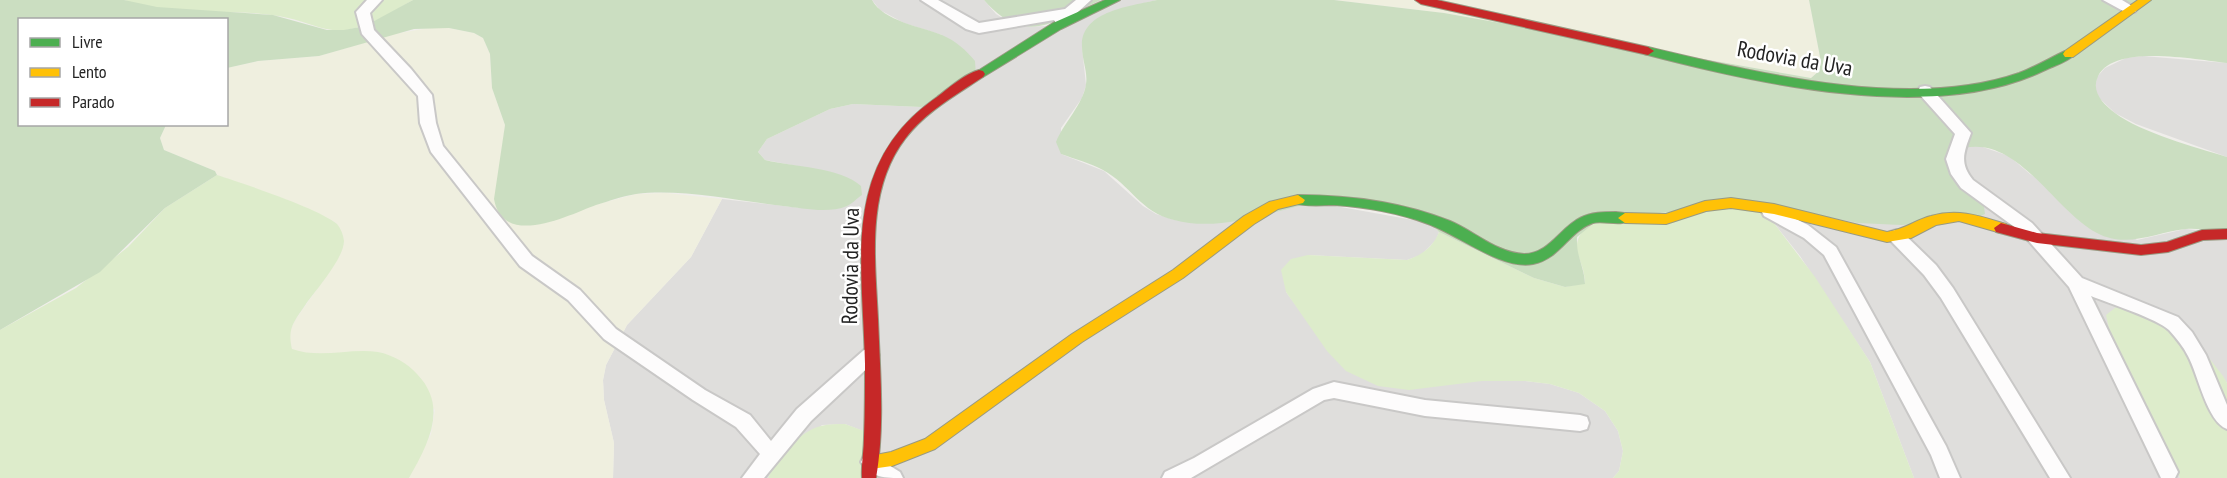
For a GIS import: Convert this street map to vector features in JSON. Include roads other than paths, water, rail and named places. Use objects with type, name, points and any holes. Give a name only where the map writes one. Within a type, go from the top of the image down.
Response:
[{"type":"street","points":[[375,0],[363,12],[366,31],[425,95],[428,123],[436,148],[526,261],[574,295],[610,334],[699,395],[743,421],[771,454]]},
{"type":"street","points":[[928,0],[971,26],[979,28],[1068,13]]},
{"type":"street","points":[[1051,29],[1084,0]]},
{"type":"street","name":"Rodovia da Uva","points":[[870,470],[874,434],[868,229],[870,204],[876,180],[885,160],[901,136],[930,108],[1051,29],[1114,0]]},
{"type":"street","name":"Rodovia da Uva","points":[[1421,0],[1785,80],[1857,90],[1925,91],[1988,83],[2033,71],[2056,62],[2145,0]]},
{"type":"street","points":[[2110,0],[2130,9]]},
{"type":"street","points":[[1925,91],[1963,133],[1954,159],[1959,174],[1967,184],[2037,238],[2076,283],[2168,472]]},
{"type":"street","points":[[870,470],[906,457],[934,442],[1087,331],[1136,303],[1208,252],[1252,217],[1278,203],[1341,202],[1401,210],[1446,224],[1509,255],[1522,259],[1546,256],[1555,251],[1585,219],[1596,217],[1666,219],[1719,203],[1760,207],[1887,237],[1906,234],[1933,220],[1959,216],[2037,238],[2109,248],[2141,250],[2168,247],[2202,235],[2227,234]]},
{"type":"street","points":[[1760,207],[1798,226],[1820,240],[1830,251],[1939,452],[1950,478]]},
{"type":"street","points":[[1896,236],[1930,270],[1947,294],[2060,478]]},
{"type":"street","points":[[2076,283],[2172,322],[2198,355],[2217,405],[2227,421]]},
{"type":"street","points":[[752,478],[804,415],[870,355]]},
{"type":"street","points":[[1172,478],[1201,464],[1319,394],[1334,390],[1425,408],[1581,423]]},
{"type":"street","points":[[870,470],[893,478]]}]
